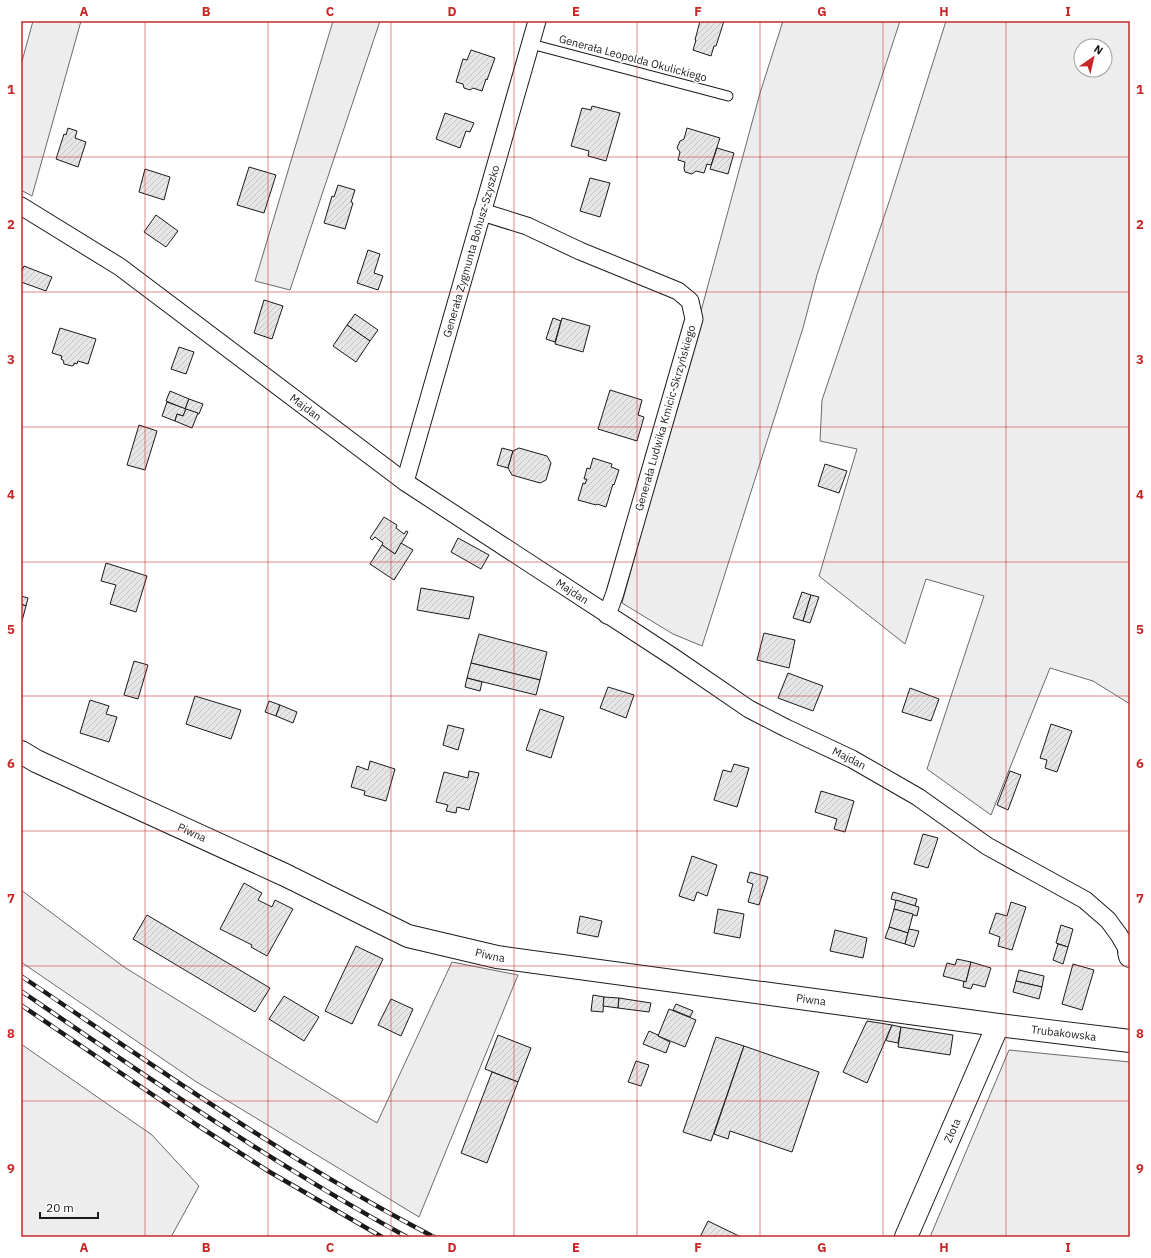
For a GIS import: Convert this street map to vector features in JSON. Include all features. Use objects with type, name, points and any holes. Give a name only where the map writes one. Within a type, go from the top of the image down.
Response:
[{"type":"street","name":"Generała Zygmunta Bohusz-Szyszko","points":[[405,482],[537,21]]},
{"type":"street","name":"Majdan","points":[[21,206],[120,267],[405,482],[673,657],[749,709],[852,759],[918,797],[987,846],[1085,900],[1108,920],[1130,953]]},
{"type":"street","name":"Generała Ludwika Kmicic-Skrzyńskiego","points":[[482,212],[527,226],[580,251],[678,291],[690,301],[694,319],[616,593],[607,615]]},
{"type":"street","name":"Piwna","points":[[21,752],[36,761],[285,875],[408,936],[497,957],[998,1025]]},
{"type":"street","name":"Trubakowska","points":[[998,1025],[1130,1041]]},
{"type":"street","name":"Złota","points":[[906,1237],[998,1025]]},
{"type":"lane","name":"Generała Leopolda Okulickiego","points":[[531,44],[728,96]]},
{"type":"shaded area","points":[[33,21],[81,21],[32,196],[21,190],[21,65]]},
{"type":"shaded area","points":[[333,21],[380,21],[290,290],[255,281]]},
{"type":"shaded area","points":[[783,21],[900,21],[817,275],[803,328],[702,646],[673,634],[622,603],[760,93]]},
{"type":"shaded area","points":[[946,21],[1130,21],[1130,704],[1093,681],[1050,668],[991,815],[927,769],[984,596],[926,579],[905,644],[819,576],[857,449],[820,441],[822,400],[889,202]]},
{"type":"shaded area","points":[[21,890],[124,967],[377,1123],[452,962],[518,975],[419,1217],[195,1081],[21,962]]},
{"type":"shaded area","points":[[21,1044],[152,1135],[199,1186],[171,1237],[21,1237]]},
{"type":"shaded area","points":[[1009,1050],[1130,1062],[1130,1237],[930,1237]]},
{"type":"building","points":[[700,21],[724,21],[716,46],[714,46],[711,56],[693,50]]},
{"type":"building","points":[[471,50],[495,58],[482,91],[473,88],[470,90],[464,88],[463,84],[456,82],[463,59],[467,60]]},
{"type":"building","points":[[592,106],[620,113],[606,161],[588,156],[589,151],[571,146],[582,108],[591,110]]},
{"type":"building","points":[[445,113],[474,123],[470,132],[466,131],[460,148],[436,139]]},
{"type":"building","points":[[68,128],[77,131],[75,138],[86,142],[78,167],[56,159],[64,134],[66,135]]},
{"type":"building","points":[[687,128],[720,138],[711,165],[707,164],[704,173],[696,171],[692,174],[685,172],[685,162],[678,160],[680,152],[677,148],[680,141],[684,139]]},
{"type":"building","points":[[717,148],[734,153],[728,174],[710,169]]},
{"type":"building","points":[[249,167],[276,175],[264,213],[237,205]]},
{"type":"building","points":[[145,169],[170,177],[164,200],[139,192]]},
{"type":"building","points":[[590,178],[610,183],[600,217],[580,211]]},
{"type":"building","points":[[338,185],[355,190],[351,202],[353,203],[345,229],[324,223],[332,196],[334,197]]},
{"type":"building","points":[[156,215],[178,231],[166,247],[144,232]]},
{"type":"building","points":[[368,250],[380,254],[374,273],[383,276],[378,290],[357,283]]},
{"type":"building","points":[[24,266],[52,277],[46,291],[21,282],[21,273]]},
{"type":"building","points":[[264,300],[283,306],[272,339],[254,333]]},
{"type":"building","points":[[355,314],[378,330],[370,341],[347,325]]},
{"type":"building","points":[[553,318],[561,321],[555,342],[546,339]]},
{"type":"building","points":[[562,318],[590,326],[583,352],[555,344]]},
{"type":"building","points":[[347,325],[370,341],[356,362],[333,346]]},
{"type":"building","points":[[60,328],[96,339],[88,364],[78,361],[77,364],[74,363],[72,366],[64,364],[63,360],[61,359],[62,356],[52,353]]},
{"type":"building","points":[[179,347],[194,352],[186,374],[171,369]]},
{"type":"building","points":[[610,390],[642,400],[638,415],[644,417],[637,441],[598,429]]},
{"type":"building","points":[[170,391],[189,399],[185,409],[166,401]]},
{"type":"building","points":[[189,399],[203,404],[199,414],[185,409]]},
{"type":"building","points":[[167,402],[186,409],[183,416],[177,414],[175,421],[162,416]]},
{"type":"building","points":[[186,409],[198,413],[192,428],[175,421],[177,414],[183,416]]},
{"type":"building","points":[[139,425],[157,431],[145,470],[127,465]]},
{"type":"building","points":[[502,448],[513,451],[508,468],[497,465]]},
{"type":"building","points":[[519,448],[547,456],[551,463],[546,480],[540,483],[512,475],[508,468],[513,451]]},
{"type":"building","points":[[593,458],[612,464],[611,467],[619,470],[606,507],[578,500],[583,483],[585,484],[587,479],[584,479],[587,468],[590,469]]},
{"type":"building","points":[[825,464],[847,471],[839,493],[818,486]]},
{"type":"building","points":[[384,517],[397,525],[396,528],[404,534],[406,531],[408,532],[395,554],[382,545],[383,543],[375,537],[372,540],[370,538]]},
{"type":"building","points":[[458,538],[489,555],[481,569],[451,552]]},
{"type":"building","points":[[401,543],[413,550],[394,580],[370,564],[382,545],[395,554]]},
{"type":"building","points":[[106,563],[147,576],[136,612],[110,604],[116,585],[101,581]]},
{"type":"building","points":[[421,588],[474,597],[469,619],[417,610]]},
{"type":"building","points":[[802,592],[811,595],[803,621],[793,618]]},
{"type":"building","points":[[811,595],[819,597],[810,623],[803,621]]},
{"type":"building","points":[[21,596],[28,598],[26,606],[21,604]]},
{"type":"building","points":[[21,604],[26,606],[22,621],[21,621]]},
{"type":"building","points":[[764,633],[795,640],[789,668],[757,660]]},
{"type":"building","points":[[479,634],[547,652],[540,680],[471,663]]},
{"type":"building","points":[[134,661],[148,665],[138,699],[124,695]]},
{"type":"building","points":[[471,663],[540,680],[536,695],[467,678]]},
{"type":"building","points":[[788,673],[823,686],[813,711],[778,698]]},
{"type":"building","points":[[467,678],[482,682],[480,691],[465,687]]},
{"type":"building","points":[[608,687],[634,695],[626,718],[600,708]]},
{"type":"building","points":[[910,688],[939,699],[931,721],[902,712]]},
{"type":"building","points":[[195,696],[241,710],[231,739],[186,724]]},
{"type":"building","points":[[90,700],[109,706],[106,714],[117,717],[109,742],[80,733]]},
{"type":"building","points":[[269,701],[280,705],[276,716],[265,712]]},
{"type":"building","points":[[280,705],[297,712],[293,723],[276,716]]},
{"type":"building","points":[[540,709],[564,717],[551,758],[526,750]]},
{"type":"building","points":[[1051,724],[1072,731],[1057,772],[1045,768],[1047,760],[1040,758]]},
{"type":"building","points":[[448,725],[464,729],[458,750],[443,745]]},
{"type":"building","points":[[370,761],[395,769],[386,801],[364,795],[365,791],[351,787],[357,766],[368,770]]},
{"type":"building","points":[[734,764],[749,768],[737,807],[714,800],[723,770],[731,772]]},
{"type":"building","points":[[469,771],[479,773],[469,810],[457,807],[456,813],[446,811],[448,805],[436,802],[444,772],[468,778]]},
{"type":"building","points":[[1010,771],[1021,775],[1008,810],[997,805]]},
{"type":"building","points":[[821,791],[854,801],[845,832],[834,829],[837,819],[815,812]]},
{"type":"building","points":[[923,834],[938,838],[928,868],[914,864]]},
{"type":"building","points":[[692,856],[717,865],[707,896],[697,892],[694,901],[679,896]]},
{"type":"building","points":[[750,872],[768,877],[759,905],[748,902],[753,884],[747,882]]},
{"type":"building","points":[[244,883],[262,893],[258,900],[272,907],[275,900],[293,909],[267,956],[251,947],[252,945],[220,929]]},
{"type":"building","points":[[893,892],[917,899],[915,906],[891,899]]},
{"type":"building","points":[[896,900],[919,907],[917,916],[894,909]]},
{"type":"building","points":[[1011,902],[1026,907],[1012,950],[998,946],[1000,937],[989,933],[996,913],[1007,916]]},
{"type":"building","points":[[718,909],[744,914],[740,938],[714,933]]},
{"type":"building","points":[[894,909],[913,914],[908,933],[889,927]]},
{"type":"building","points":[[147,915],[270,988],[255,1012],[133,939]]},
{"type":"building","points":[[580,916],[602,921],[598,937],[577,933]]},
{"type":"building","points":[[1061,925],[1073,929],[1068,947],[1056,943]]},
{"type":"building","points":[[889,927],[908,933],[905,944],[885,938]]},
{"type":"building","points":[[909,929],[919,931],[914,947],[905,944]]},
{"type":"building","points":[[835,930],[867,938],[863,958],[830,951]]},
{"type":"building","points":[[1058,944],[1068,947],[1063,964],[1053,960]]},
{"type":"building","points":[[356,946],[383,959],[352,1024],[325,1011]]},
{"type":"building","points":[[957,959],[971,962],[966,982],[943,976],[947,963],[955,965]]},
{"type":"building","points":[[971,962],[991,968],[985,987],[973,984],[971,989],[963,987],[964,981],[966,982]]},
{"type":"building","points":[[1073,964],[1094,970],[1082,1010],[1062,1004]]},
{"type":"building","points":[[1019,970],[1044,976],[1042,987],[1016,981]]},
{"type":"building","points":[[1016,981],[1042,987],[1039,999],[1013,992]]},
{"type":"building","points":[[593,995],[604,997],[603,1012],[591,1011]]},
{"type":"building","points":[[284,996],[319,1017],[304,1041],[269,1019]]},
{"type":"building","points":[[604,997],[619,998],[618,1008],[603,1006]]},
{"type":"building","points":[[619,998],[651,1003],[649,1012],[618,1008]]},
{"type":"building","points":[[391,999],[413,1009],[401,1036],[378,1025]]},
{"type":"building","points":[[676,1004],[693,1011],[690,1017],[673,1010]]},
{"type":"building","points":[[669,1009],[696,1020],[685,1047],[658,1036]]},
{"type":"building","points":[[867,1021],[892,1025],[867,1083],[843,1072]]},
{"type":"building","points":[[892,1025],[901,1027],[898,1043],[886,1040]]},
{"type":"building","points":[[901,1027],[953,1035],[950,1055],[898,1047]]},
{"type":"building","points":[[649,1031],[670,1042],[666,1053],[643,1044]]},
{"type":"building","points":[[498,1035],[531,1048],[518,1082],[485,1069]]},
{"type":"building","points":[[716,1037],[744,1046],[711,1141],[683,1132]]},
{"type":"building","points":[[744,1046],[819,1072],[792,1152],[730,1131],[728,1139],[714,1134]]},
{"type":"building","points":[[636,1061],[649,1065],[641,1086],[628,1082]]},
{"type":"building","points":[[492,1072],[518,1082],[487,1163],[461,1153]]},
{"type":"building","points":[[708,1221],[741,1237],[700,1237]]},
{"type":"railway","points":[[21,976],[173,1079],[275,1145],[380,1208],[434,1237]]},
{"type":"railway","points":[[21,991],[259,1150],[407,1237]]},
{"type":"railway","points":[[21,1005],[197,1125],[268,1171],[382,1237]]}]
